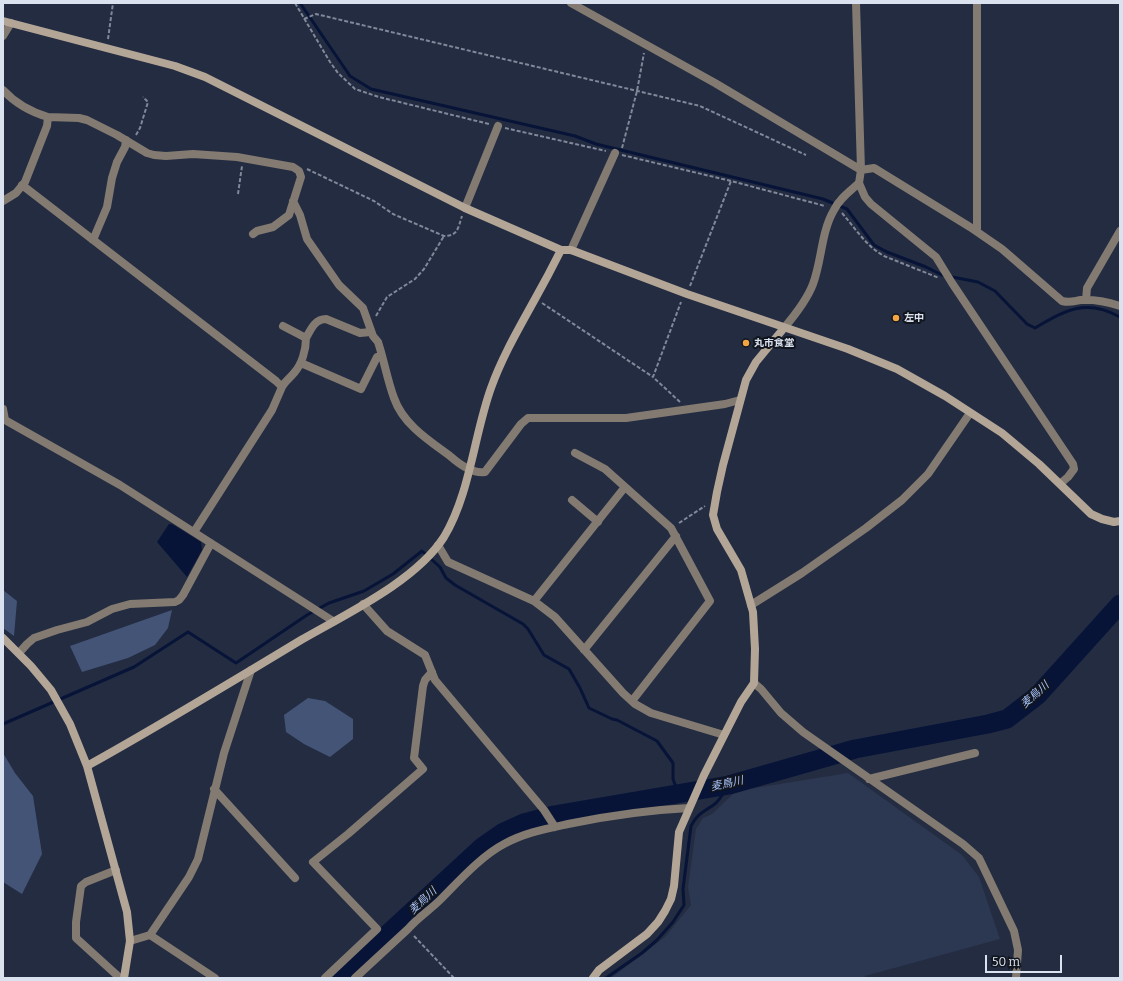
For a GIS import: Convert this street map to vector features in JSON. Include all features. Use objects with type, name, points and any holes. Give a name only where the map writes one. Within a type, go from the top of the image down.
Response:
[{"type":"street","points":[[571,3],[715,83],[861,170],[874,168],[977,231],[1002,249],[1062,301],[1070,303],[1079,300],[1086,300],[1106,302],[1120,306]]},
{"type":"street","points":[[856,3],[861,170],[859,183],[865,197],[871,204],[936,257],[1073,464],[1074,469],[1060,484]]},
{"type":"street","points":[[977,3],[977,231]]},
{"type":"street","points":[[3,36],[7,22],[175,66],[205,77],[466,208],[561,250],[571,250],[686,294],[848,349],[897,369],[945,396],[1002,433],[1060,484],[1091,514],[1102,520],[1114,522],[1120,521]]},
{"type":"street","points":[[3,90],[14,100],[38,114],[48,117],[79,118],[93,123],[147,153],[154,155],[208,154],[243,158],[299,171],[301,177],[289,214],[273,227],[253,234]]},
{"type":"street","points":[[3,201],[16,193],[25,182],[47,126],[48,117]]},
{"type":"street","points":[[466,208],[498,126]]},
{"type":"street","points":[[93,240],[107,207],[112,178],[117,162],[129,142]]},
{"type":"street","points":[[571,250],[617,154]]},
{"type":"street","points":[[593,978],[599,970],[647,934],[658,922],[665,911],[671,899],[674,886],[679,832],[688,808],[741,702],[754,683],[755,649],[753,612],[741,570],[717,529],[714,514],[723,465],[746,380],[756,362],[798,312],[813,285],[821,258],[827,223],[842,199],[859,183]]},
{"type":"street","points":[[22,185],[282,387]]},
{"type":"street","points":[[293,201],[300,214],[307,239],[339,285],[363,308],[371,332],[378,342],[394,399],[409,422],[422,435],[469,469],[480,473],[485,472],[521,424],[528,418],[626,418],[725,404],[740,400]]},
{"type":"street","points":[[1086,300],[1087,288],[1120,232]]},
{"type":"street","points":[[87,766],[168,720],[363,604],[402,579],[438,545],[445,535],[460,500],[491,386],[516,334],[561,250]]},
{"type":"street","points":[[194,532],[272,410],[285,382],[301,363],[306,338],[317,321],[326,319],[360,333],[371,332]]},
{"type":"street","points":[[283,326],[306,338]]},
{"type":"street","points":[[301,363],[361,389],[378,357],[382,356]]},
{"type":"street","points":[[3,409],[5,420],[120,485],[333,621]]},
{"type":"street","points":[[751,605],[802,573],[866,528],[902,500],[928,474],[970,413]]},
{"type":"street","points":[[575,453],[605,469],[671,528],[710,601],[632,701]]},
{"type":"street","points":[[534,601],[625,487]]},
{"type":"street","points":[[572,500],[598,522]]},
{"type":"street","points":[[584,650],[676,536]]},
{"type":"street","points":[[19,653],[26,644],[34,638],[87,622],[112,609],[130,604],[170,603],[179,600],[211,543]]},
{"type":"street","points":[[438,545],[448,562],[534,601],[555,617],[632,701],[651,714],[724,735]]},
{"type":"street","points":[[363,604],[387,631],[425,655],[435,680],[544,810],[555,827]]},
{"type":"street","points":[[3,638],[41,676],[61,706],[87,766],[127,912],[130,941],[124,978]]},
{"type":"street","points":[[130,941],[150,936],[189,877],[198,859],[224,753],[251,670]]},
{"type":"street","points":[[325,978],[377,929],[313,862],[348,834],[423,769],[414,758],[424,680],[432,672]]},
{"type":"street","points":[[754,683],[781,713],[804,732],[868,779],[963,844],[979,858],[1014,931],[1018,950],[1016,978]]},
{"type":"street","points":[[868,779],[975,754]]},
{"type":"street","points":[[214,789],[295,878]]},
{"type":"street","points":[[355,978],[413,923],[434,906],[468,872],[502,845],[529,832],[586,820],[652,810],[688,808]]},
{"type":"street","points":[[116,870],[86,882],[81,886],[76,922],[76,938],[120,978]]},
{"type":"street","points":[[150,936],[215,978]]},
{"type":"path","points":[[106,47],[113,3]]},
{"type":"path","points":[[304,19],[316,14],[700,106],[806,155]]},
{"type":"path","points":[[617,154],[637,91],[646,44]]},
{"type":"path","points":[[129,142],[140,128],[148,102],[143,97]]},
{"type":"path","points":[[238,194],[243,158]]},
{"type":"path","points":[[295,169],[307,169],[374,200],[393,214],[444,236],[452,236],[455,234],[466,208]]},
{"type":"path","points":[[653,377],[731,181]]},
{"type":"path","points":[[368,324],[374,319],[383,301],[390,294],[416,279],[424,269],[444,236]]},
{"type":"path","points":[[535,299],[653,377],[682,403],[682,410]]},
{"type":"path","points":[[671,528],[705,506],[715,504]]},
{"type":"path","points":[[408,929],[454,978]]},
{"type":"shaded area","points":[[169,524],[172,524],[201,542],[202,550],[187,577],[157,542]]},
{"type":"shaded area","points":[[3,590],[17,601],[14,636],[3,628]]},
{"type":"shaded area","points":[[172,610],[168,628],[155,645],[128,658],[82,672],[70,646]]},
{"type":"shaded area","points":[[308,698],[325,701],[353,719],[353,739],[330,757],[304,744],[286,732],[284,715]]},
{"type":"shaded area","points":[[3,753],[15,773],[33,796],[42,854],[22,894],[3,882]]},
{"type":"shaded area","points":[[848,773],[962,855],[979,877],[1000,939],[865,976],[864,978],[611,978],[665,937],[691,905],[688,887],[696,829],[703,818],[712,814],[736,791]]},
{"type":"waterway","points":[[300,3],[350,76],[371,89],[575,136],[596,144],[823,199],[847,209],[874,245],[942,275],[978,282],[995,291],[1027,324],[1035,328],[1057,316],[1086,307],[1108,311],[1120,317]]},
{"type":"waterway","points":[[3,724],[134,667],[188,632],[236,663],[307,615],[329,603],[364,591],[393,574],[422,551],[440,567],[446,578],[455,585],[523,624],[528,629],[544,655],[569,669],[589,708],[617,720],[657,741],[673,763],[673,779],[678,793]]},
{"type":"waterway","name":"麦鳥川","points":[[340,978],[482,847],[502,833],[524,823],[554,815],[729,785],[855,749],[988,724],[1007,719],[1038,695],[1120,604]]},
{"type":"waterway","points":[[606,978],[642,953],[657,940],[673,922],[684,905],[683,889],[691,826],[699,815],[720,799],[729,785]]},
{"type":"place","name":"左中","points":[[896,318]]},
{"type":"place","name":"丸市食堂","points":[[746,343]]}]
